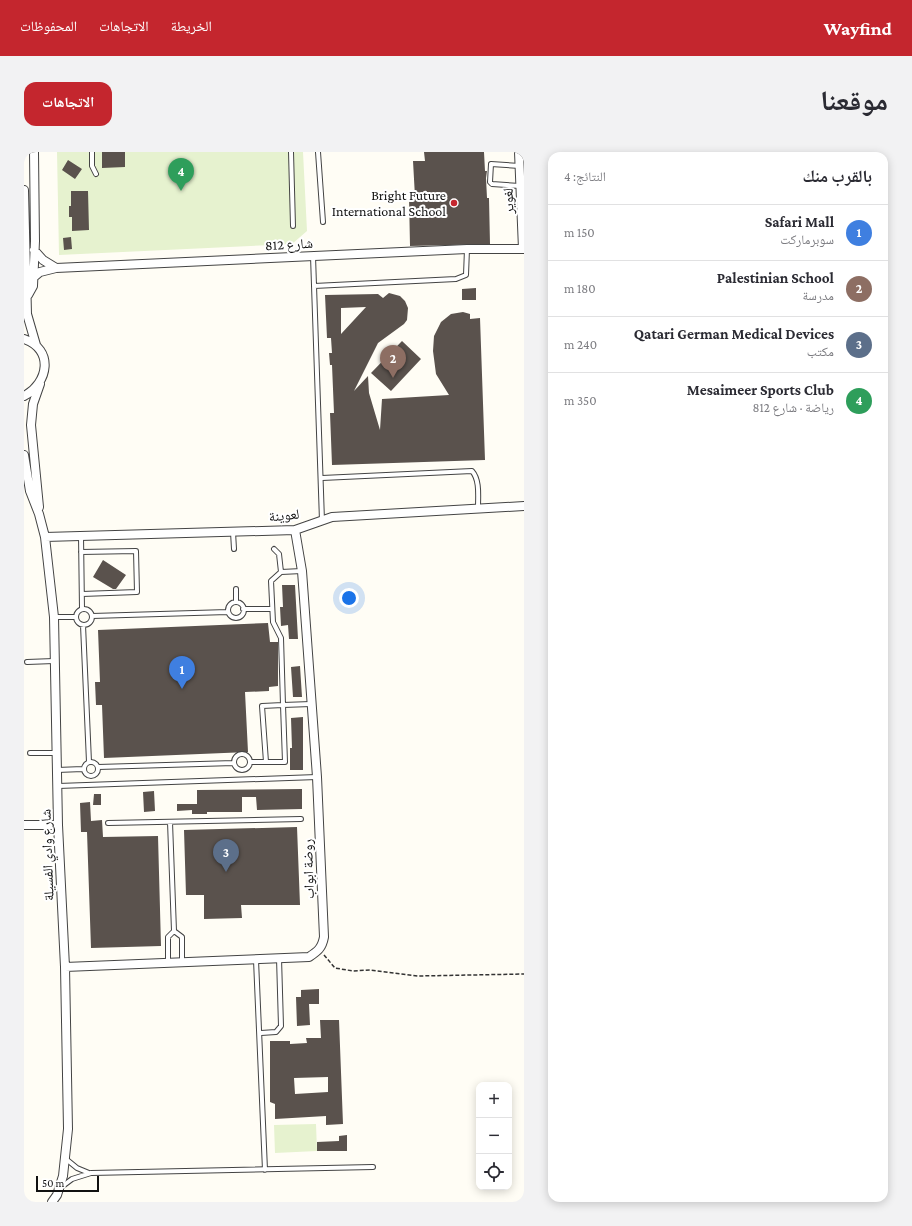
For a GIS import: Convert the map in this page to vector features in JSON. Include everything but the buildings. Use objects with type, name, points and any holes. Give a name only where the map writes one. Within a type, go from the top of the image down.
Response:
[{"type":"street","points":[[27,297],[33,286],[34,277],[34,152]]},
{"type":"street","name":"لغوير","points":[[519,152],[524,249]]},
{"type":"street","points":[[24,190],[27,297],[29,322],[36,345]]},
{"type":"street","name":"شارع 812","points":[[34,277],[40,272],[56,268],[467,249],[524,249]]},
{"type":"street","points":[[34,250],[43,260],[56,268]]},
{"type":"street","points":[[24,339],[36,345]]},
{"type":"street","name":"شارع وادي الفسيلة","points":[[36,345],[44,360],[43,377],[34,404],[31,425],[39,514]]},
{"type":"street","points":[[24,396],[33,391],[40,384]]},
{"type":"street","name":"شارع وادي الفسيلة","points":[[24,455],[30,491],[39,514],[45,538],[54,617],[56,753],[65,967],[68,1129],[66,1158],[58,1196],[52,1202]]},
{"type":"street","name":"لعوينة","points":[[45,538],[295,530],[332,518],[358,515],[524,506]]},
{"type":"street","name":"روضة ابواب","points":[[295,530],[302,571],[317,777],[324,937],[319,949]]},
{"type":"street","points":[[24,825],[58,824]]},
{"type":"street","points":[[65,967],[309,957],[319,949]]},
{"type":"lane","points":[[92,152],[92,166],[96,174]]},
{"type":"lane","points":[[291,152],[293,226]]},
{"type":"lane","points":[[318,152],[323,222]]},
{"type":"lane","points":[[520,166],[491,164],[490,182],[492,184],[520,186]]},
{"type":"lane","points":[[314,286],[456,280],[466,275],[467,249]]},
{"type":"lane","points":[[313,256],[322,478],[322,521]]},
{"type":"lane","points":[[322,478],[472,471],[475,474],[478,483],[478,508]]},
{"type":"lane","points":[[233,532],[234,550]]},
{"type":"lane","points":[[81,536],[82,610]]},
{"type":"lane","points":[[274,549],[279,554],[281,572]]},
{"type":"lane","points":[[81,552],[136,551],[137,592],[82,594]]},
{"type":"lane","points":[[250,762],[285,762],[282,638],[273,622],[271,581],[281,572],[302,571]]},
{"type":"lane","points":[[236,588],[236,602]]},
{"type":"lane","points":[[236,602],[244,609]]},
{"type":"lane","points":[[236,602],[229,606],[228,612],[231,617],[237,618],[242,615],[244,609]]},
{"type":"lane","points":[[244,609],[272,609]]},
{"type":"lane","points":[[83,626],[78,623],[76,617],[78,612],[87,610],[92,616]]},
{"type":"lane","points":[[92,616],[228,612]]},
{"type":"lane","points":[[83,626],[89,623],[92,616]]},
{"type":"lane","points":[[54,617],[76,617]]},
{"type":"lane","points":[[83,626],[89,762]]},
{"type":"lane","points":[[27,662],[54,661]]},
{"type":"lane","points":[[266,762],[262,706],[311,704]]},
{"type":"lane","points":[[30,753],[56,753]]},
{"type":"lane","points":[[242,754],[248,757],[250,762],[249,767],[243,770],[236,768],[234,763],[236,757],[242,754]]},
{"type":"lane","points":[[89,762],[96,764],[98,767],[234,763]]},
{"type":"lane","points":[[83,769],[89,762]]},
{"type":"lane","points":[[83,769],[85,774],[91,776],[96,774],[98,767]]},
{"type":"lane","points":[[57,770],[83,769]]},
{"type":"lane","points":[[243,770],[243,780]]},
{"type":"lane","points":[[91,776],[91,785]]},
{"type":"lane","points":[[58,786],[317,777]]},
{"type":"lane","points":[[108,823],[301,819]]},
{"type":"lane","points":[[168,963],[168,937],[174,931],[170,822]]},
{"type":"lane","points":[[174,931],[182,936],[182,963]]},
{"type":"lane","points":[[261,1033],[276,1032],[281,1026],[279,958]]},
{"type":"lane","points":[[256,960],[261,1033],[265,1170]]},
{"type":"lane","points":[[66,1158],[77,1168],[91,1173]]},
{"type":"lane","points":[[58,1196],[72,1179],[91,1173],[373,1167]]},
{"type":"path","points":[[319,949],[335,968],[353,971],[370,970],[418,976],[524,974]]},
{"type":"green space","points":[[57,152],[303,152],[307,231],[292,244],[59,255]]},
{"type":"green space","points":[[316,1124],[317,1151],[275,1153],[274,1125]]},
{"type":"place","name":"Mesaimeer Sports Club","points":[[181,191]]},
{"type":"place","name":"Bright Future International School","points":[[454,203]]},
{"type":"place","name":"Palestinian School","points":[[393,378]]},
{"type":"place","name":"Safari Mall","points":[[182,689]]},
{"type":"place","name":"Qatari German Medical Devices","points":[[226,872]]}]
